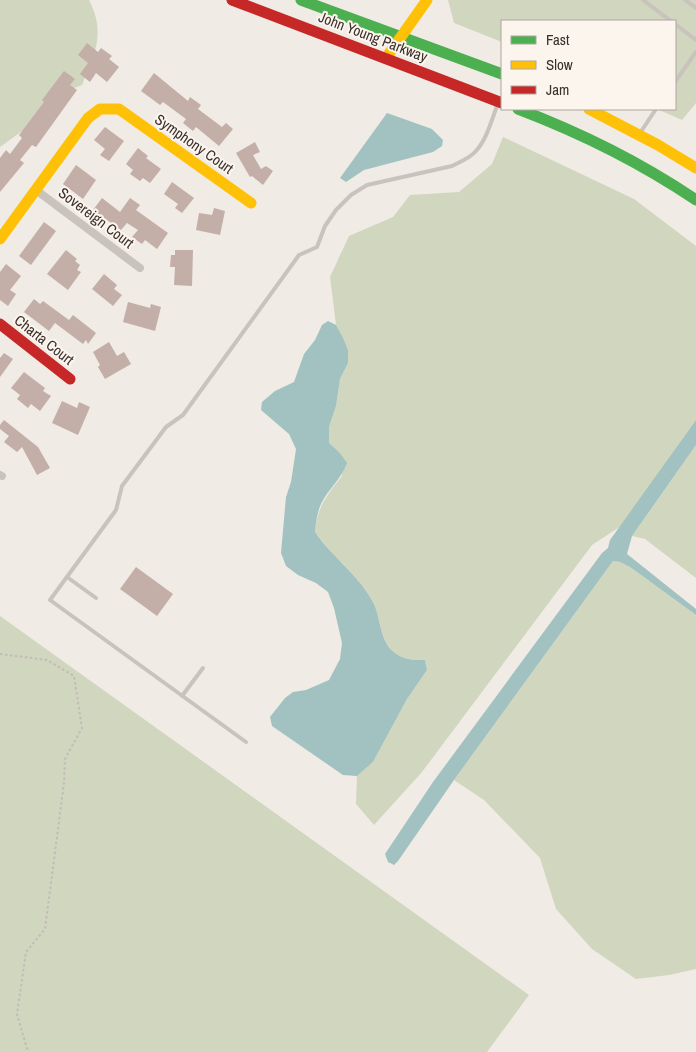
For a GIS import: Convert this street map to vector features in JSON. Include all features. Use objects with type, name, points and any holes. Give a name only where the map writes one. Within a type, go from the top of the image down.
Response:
[{"type":"main road","name":"John Young Parkway","points":[[232,0],[500,102]]},
{"type":"main road","name":"John Young Parkway","points":[[301,0],[501,74]]},
{"type":"main road","points":[[386,58],[427,0]]},
{"type":"main road","name":"Symphony Court","points":[[36,190],[88,118],[100,109],[119,109],[251,203]]},
{"type":"main road","points":[[520,110],[609,148],[645,167],[696,200]]},
{"type":"main road","points":[[591,110],[639,134],[696,168]]},
{"type":"main road","points":[[609,148],[630,151],[696,192]]},
{"type":"main road","points":[[0,239],[36,190]]},
{"type":"main road","name":"Charta Court","points":[[0,324],[70,379]]},
{"type":"street","name":"Sovereign Court","points":[[36,190],[140,268]]},
{"type":"lane","points":[[642,0],[670,20]]},
{"type":"lane","points":[[685,0],[696,8]]},
{"type":"lane","points":[[676,25],[696,40]]},
{"type":"lane","points":[[676,81],[696,52]]},
{"type":"lane","points":[[246,742],[50,600],[116,510],[122,486],[166,427],[183,415],[299,255],[317,247],[325,226],[336,210],[351,195],[367,185],[452,166],[464,160],[476,152],[483,141],[500,102]]},
{"type":"lane","points":[[639,134],[655,110]]},
{"type":"lane","points":[[67,577],[96,598]]},
{"type":"lane","points":[[182,696],[203,668]]},
{"type":"path","points":[[0,654],[47,660],[74,676],[82,728],[65,759],[64,783],[45,929],[26,952],[17,1014],[28,1052]]},
{"type":"green space","points":[[0,0],[89,0],[97,23],[98,33],[91,63],[82,85],[64,92],[40,124],[22,131],[0,147]]},
{"type":"green space","points":[[448,0],[696,0],[696,103],[682,120],[659,110],[676,110],[676,20],[501,20],[501,42],[454,23]]},
{"type":"green space","points":[[503,137],[634,199],[696,246],[696,420],[621,526],[592,545],[422,772],[374,825],[356,804],[357,776],[373,762],[407,699],[427,670],[425,660],[413,660],[402,657],[390,648],[386,643],[374,604],[368,594],[315,532],[320,508],[342,476],[339,452],[329,443],[329,427],[336,406],[340,379],[348,363],[348,350],[336,325],[330,277],[349,236],[393,217],[410,195],[459,192],[492,164]]},
{"type":"green space","points":[[696,445],[696,578],[645,539],[632,536]]},
{"type":"green space","points":[[613,561],[630,567],[696,615],[696,969],[636,979],[592,949],[556,909],[540,858],[484,800],[454,780]]},
{"type":"green space","points":[[0,616],[529,995],[487,1052],[0,1052]]},
{"type":"water","points":[[387,113],[432,129],[443,140],[442,146],[433,152],[364,170],[346,182],[340,178]]},
{"type":"water","points":[[328,321],[336,325],[348,350],[348,363],[340,379],[336,406],[329,427],[329,443],[347,463],[321,504],[315,532],[368,594],[374,604],[386,643],[390,648],[405,658],[425,660],[427,670],[407,699],[373,762],[357,776],[343,775],[272,726],[270,717],[285,698],[293,692],[306,690],[329,680],[340,659],[342,643],[334,608],[328,592],[286,566],[281,553],[286,497],[291,482],[296,449],[289,434],[261,410],[262,402],[275,391],[294,382],[304,354],[315,340],[322,325]]},
{"type":"water","points":[[696,420],[696,445],[632,536],[627,554],[696,609],[696,615],[630,567],[613,561],[454,780],[398,861],[394,865],[388,862],[385,854],[433,782],[602,553],[608,548],[610,540]]},
{"type":"building","points":[[87,43],[98,52],[101,48],[112,56],[109,59],[119,67],[107,82],[96,73],[90,82],[80,74],[88,63],[78,55]]},
{"type":"building","points":[[64,71],[75,79],[70,85],[77,90],[36,147],[32,145],[20,160],[24,163],[0,192],[0,158],[6,150],[10,154],[22,138],[19,135]]},
{"type":"building","points":[[154,73],[188,101],[190,97],[201,105],[198,109],[222,127],[226,123],[233,129],[219,146],[196,127],[193,131],[183,123],[186,119],[163,102],[160,105],[141,91]]},
{"type":"building","points":[[105,127],[124,141],[109,161],[100,155],[105,149],[94,140]]},
{"type":"building","points":[[255,142],[260,152],[253,155],[261,169],[266,166],[273,171],[263,185],[252,176],[250,177],[236,153]]},
{"type":"building","points":[[138,148],[148,156],[146,158],[161,169],[150,183],[143,178],[140,181],[130,174],[133,170],[126,164]]},
{"type":"building","points":[[76,165],[96,180],[83,199],[63,184]]},
{"type":"building","points":[[172,182],[194,198],[182,213],[175,208],[178,204],[164,194]]},
{"type":"building","points":[[102,198],[120,212],[130,198],[140,205],[136,210],[168,233],[157,249],[145,240],[142,244],[132,237],[138,230],[127,223],[121,230],[93,210]]},
{"type":"building","points":[[214,208],[225,211],[220,235],[196,230],[199,213],[212,215]]},
{"type":"building","points":[[44,222],[56,231],[31,265],[19,256]]},
{"type":"building","points":[[66,250],[77,259],[75,261],[80,265],[77,270],[81,272],[68,290],[47,274]]},
{"type":"building","points":[[175,250],[193,250],[192,286],[174,285],[175,267],[170,267],[171,255],[175,255]]},
{"type":"building","points":[[6,264],[21,276],[10,290],[16,294],[8,306],[0,300],[0,272]]},
{"type":"building","points":[[104,274],[117,285],[114,289],[122,295],[113,306],[92,289]]},
{"type":"building","points":[[34,299],[40,304],[43,301],[69,320],[73,315],[96,333],[88,344],[86,340],[83,344],[55,323],[49,331],[24,312]]},
{"type":"building","points":[[128,302],[150,308],[151,304],[161,307],[155,331],[123,322]]},
{"type":"building","points":[[109,342],[117,356],[124,352],[131,364],[105,379],[98,367],[100,365],[93,352]]},
{"type":"building","points":[[4,353],[13,359],[0,377],[0,358]]},
{"type":"building","points":[[24,372],[45,388],[43,391],[51,396],[40,411],[31,404],[28,408],[17,399],[20,395],[11,388]]},
{"type":"building","points":[[62,401],[77,408],[79,402],[90,407],[78,435],[52,423]]},
{"type":"building","points":[[4,420],[38,447],[50,468],[37,475],[22,447],[17,452],[4,442],[9,436],[0,429],[0,425]]},
{"type":"building","points":[[136,567],[173,594],[157,616],[120,589]]},
{"type":"traffic: fast","points":[[301,0],[501,74]]},
{"type":"traffic: fast","points":[[520,110],[610,149],[696,200]]},
{"type":"traffic: slow","points":[[386,58],[427,0]]},
{"type":"traffic: slow","points":[[0,239],[88,118],[100,109],[119,109],[251,203]]},
{"type":"traffic: slow","points":[[591,110],[658,145],[696,168]]},
{"type":"traffic: jam","points":[[232,0],[501,103]]},
{"type":"traffic: jam","points":[[0,324],[70,379]]}]
